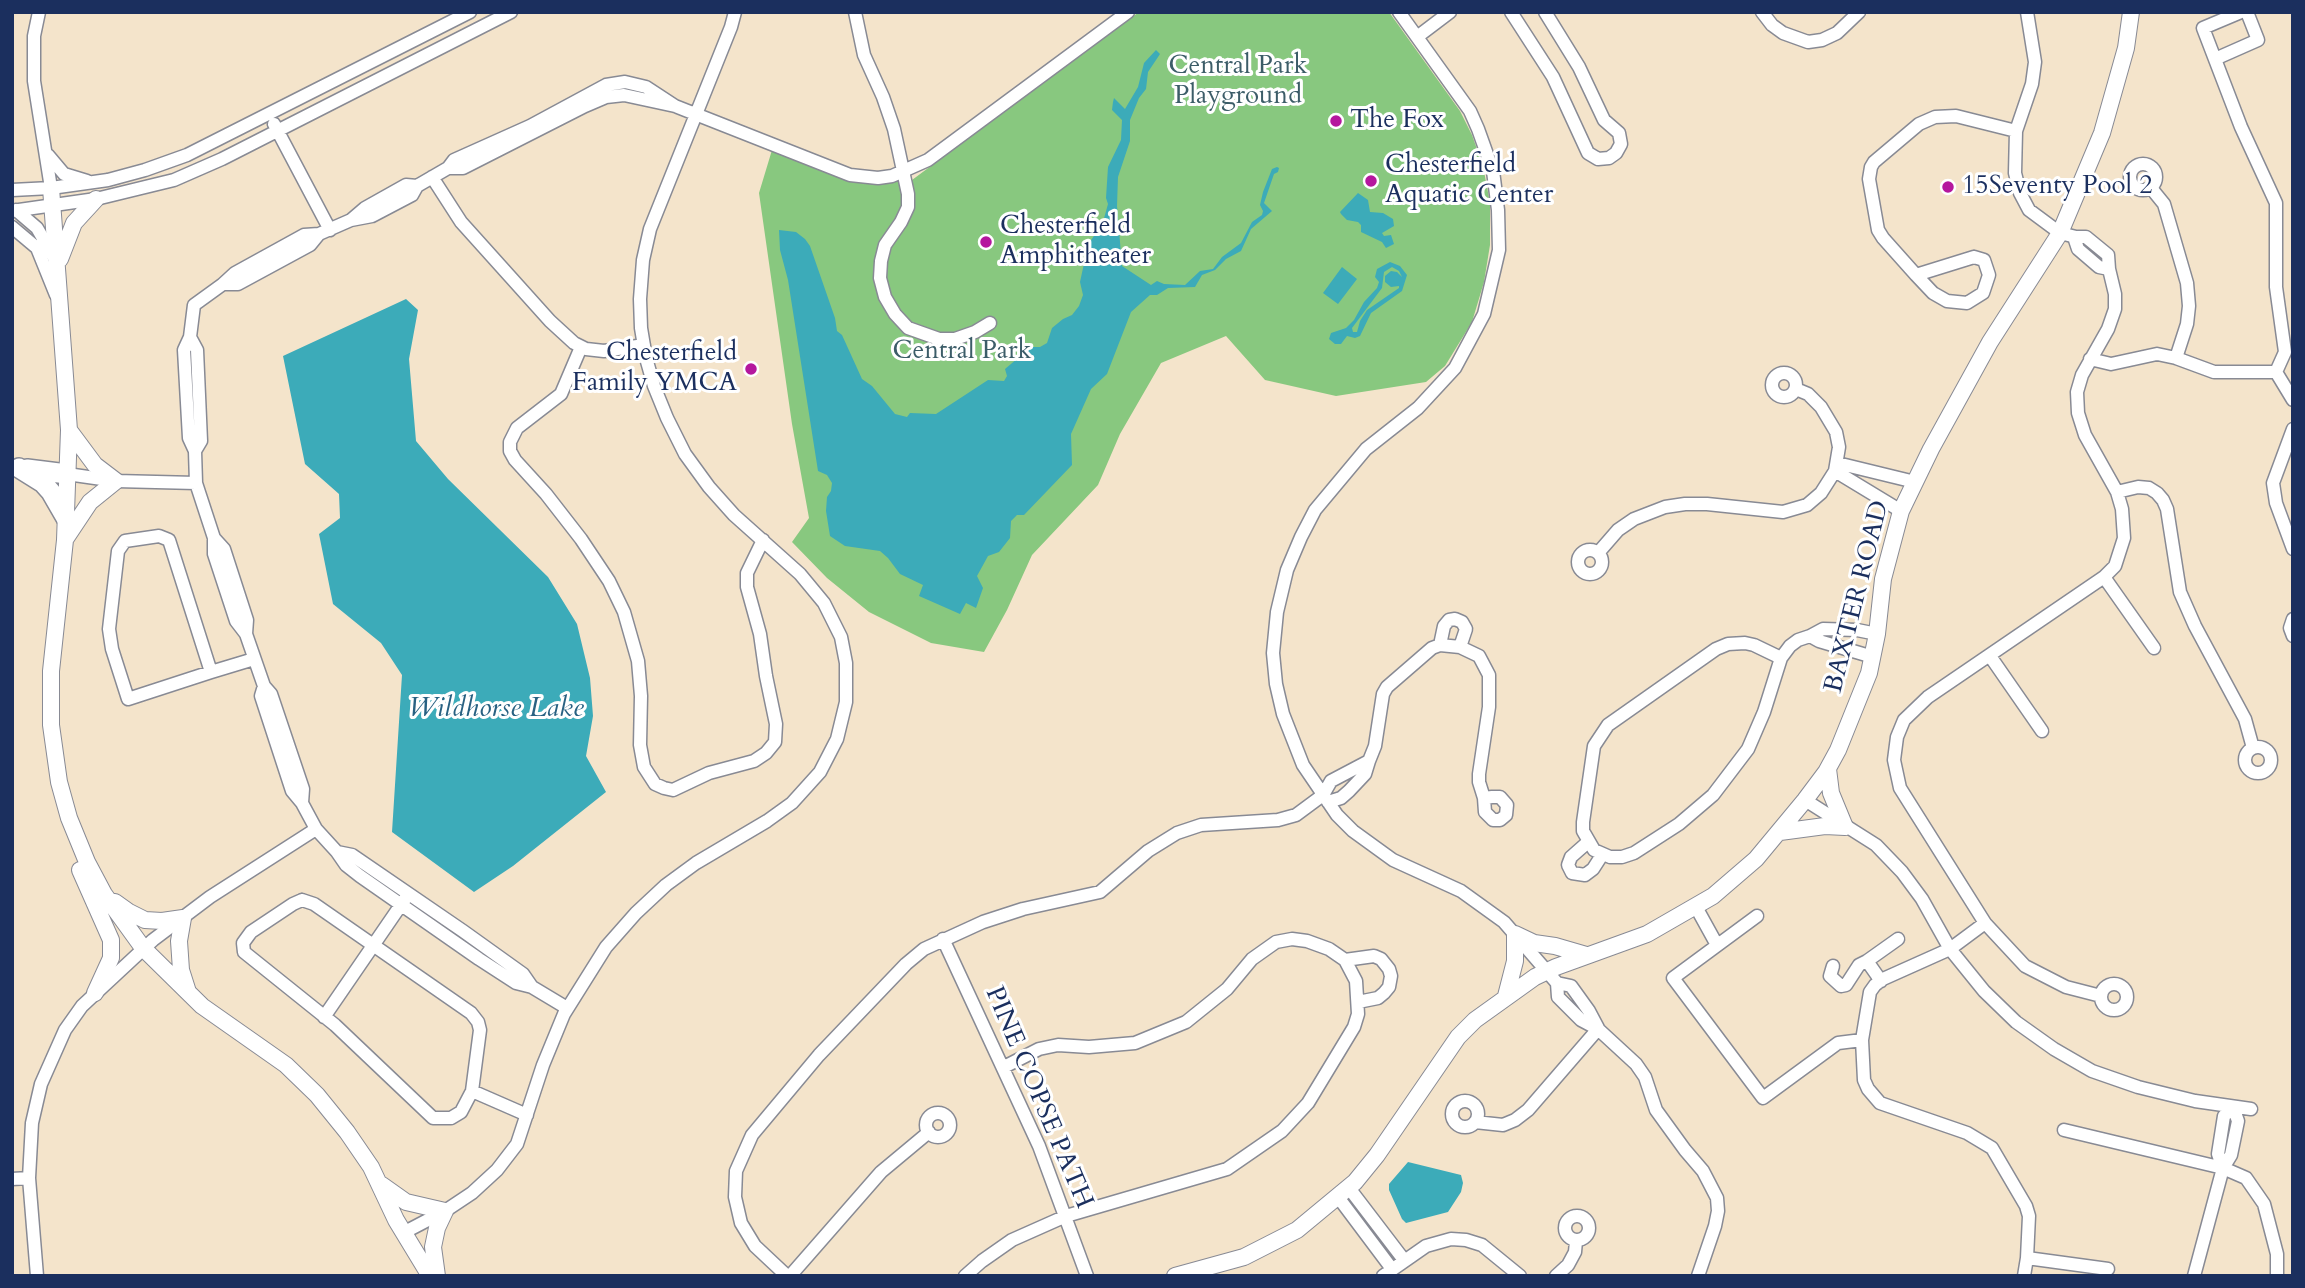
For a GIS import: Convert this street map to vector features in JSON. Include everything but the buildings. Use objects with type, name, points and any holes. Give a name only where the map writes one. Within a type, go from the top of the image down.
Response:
[{"type":"highway","points":[[15,469],[67,474]]},
{"type":"highway","points":[[15,469],[43,483],[66,518]]},
{"type":"main road","name":"BAXTER ROAD","points":[[1175,1276],[1244,1257],[1282,1240],[1343,1192],[1377,1155],[1458,1037],[1475,1020],[1506,996],[1552,977],[1587,955],[1647,934],[1696,907],[1735,878],[1780,832],[1805,800],[1828,769],[1855,710],[1872,657],[1883,579],[1901,511],[1990,342],[2067,235],[2102,133],[2126,48],[2131,12]]},
{"type":"main road","points":[[51,188],[69,430],[65,540],[54,633],[51,725],[59,782],[75,834],[104,894],[143,948],[189,994],[286,1065],[317,1095],[347,1132],[430,1276]]},
{"type":"main road","points":[[58,265],[74,223],[96,199]]},
{"type":"main road","points":[[65,540],[90,502],[116,481],[95,465],[69,430]]},
{"type":"main road","points":[[1780,832],[1825,826],[1845,827],[1830,793],[1828,769]]},
{"type":"main road","points":[[75,834],[72,853],[111,940],[111,958],[95,993]]},
{"type":"main road","points":[[104,894],[145,920],[183,918],[178,941],[181,970],[189,994]]},
{"type":"main road","points":[[1506,996],[1515,961],[1515,934],[1534,943],[1587,955]]},
{"type":"main road","points":[[377,1181],[406,1202],[445,1211],[437,1228],[433,1247],[437,1276]]},
{"type":"street","points":[[39,12],[34,36],[34,81],[51,188]]},
{"type":"street","points":[[12,190],[93,182],[145,170],[187,155],[470,12]]},
{"type":"street","points":[[14,211],[96,199],[174,180],[277,131],[511,12]]},
{"type":"street","points":[[403,1233],[472,1193],[497,1170],[517,1144],[543,1065],[567,1008],[606,947],[636,913],[666,886],[696,863],[768,821],[792,803],[820,772],[837,739],[846,702],[841,637],[824,603],[800,574],[734,515],[685,454],[654,386],[644,345],[639,299],[647,240],[735,12]]},
{"type":"street","points":[[855,12],[864,55],[894,129],[908,194],[908,206],[901,222],[885,244],[881,261],[880,278],[885,297],[908,328],[939,339],[956,339],[990,323]]},
{"type":"street","points":[[1399,12],[1470,111],[1486,148],[1493,171],[1498,210],[1499,250],[1484,314],[1455,368],[1418,408],[1366,449],[1315,510],[1287,570],[1277,612],[1273,653],[1276,684],[1292,741],[1303,765],[1337,815],[1353,831],[1393,860],[1461,891],[1497,917],[1552,977],[1571,986],[1598,1029],[1636,1064],[1645,1077],[1656,1110],[1712,1184],[1717,1198],[1718,1211],[1711,1240],[1698,1276]]},
{"type":"street","points":[[1417,37],[1450,12]]},
{"type":"street","points":[[1511,12],[1553,77],[1588,153],[1598,159],[1609,158],[1621,144],[1619,133],[1604,120],[1579,66],[1545,12]]},
{"type":"street","points":[[1762,12],[1772,25],[1783,33],[1808,41],[1822,40],[1837,33],[1859,12]]},
{"type":"street","points":[[2027,12],[2035,62],[2032,84],[2016,131],[2015,173],[2029,210],[2067,235],[2078,249],[2099,267],[2109,269],[2115,294],[2115,309],[2108,329],[2082,374],[2077,392],[2078,413],[2085,435],[2117,492],[2122,509],[2124,538],[2115,566],[2104,577],[1914,708],[1904,720],[1897,737],[1894,760],[1900,789],[1985,923],[2025,966],[2066,986],[2101,996]]},
{"type":"street","points":[[2241,12],[2203,27],[2241,127],[2276,203],[2276,287],[2285,352],[2276,372]]},
{"type":"street","points":[[2215,59],[2258,40],[2247,12]]},
{"type":"street","points":[[567,1008],[532,987],[516,983],[405,899],[360,876],[346,865],[316,829],[292,791],[261,696],[264,686],[246,634],[236,621],[214,554],[214,538],[196,483],[195,451],[189,438],[184,350],[190,337],[194,305],[235,273],[304,235],[325,232],[351,220],[365,208],[406,185],[417,186],[449,168],[454,160],[530,126],[606,85],[625,82],[646,87],[675,106],[850,175],[878,178],[903,173],[929,160],[1126,13]]},
{"type":"street","points":[[269,115],[325,232]]},
{"type":"street","points":[[1916,275],[1980,257],[1987,265],[1989,275],[1983,293],[1975,299],[1957,303],[1933,293],[1916,275],[1882,238],[1878,230],[1869,179],[1874,162],[1919,124],[1935,117],[1956,116],[2016,131]]},
{"type":"street","points":[[46,152],[64,174],[93,182]]},
{"type":"street","points":[[432,177],[461,222],[550,321],[574,343],[604,351],[644,345]]},
{"type":"street","points":[[2151,188],[2164,204],[2187,283],[2187,324],[2176,358]]},
{"type":"street","points":[[14,211],[37,228],[58,265]]},
{"type":"street","points":[[12,227],[37,248],[61,309]]},
{"type":"street","points":[[581,346],[561,394],[517,428],[510,442],[510,451],[581,539],[609,581],[624,612],[638,661],[641,696],[640,745],[644,767],[655,784],[673,790],[709,773],[754,761],[766,753],[775,742],[776,724],[760,634],[747,587],[747,573],[763,540]]},
{"type":"street","points":[[2090,359],[2110,364],[2157,354],[2214,372],[2276,372]]},
{"type":"street","points":[[2276,372],[2293,400]]},
{"type":"street","points":[[1598,553],[1618,530],[1634,519],[1665,508],[1696,504],[1783,512],[1807,505],[1821,493],[1836,467],[1838,440],[1830,419],[1808,394],[1796,388]]},
{"type":"street","points":[[2293,429],[2273,483],[2276,503],[2293,549]]},
{"type":"street","points":[[1836,467],[1915,482]]},
{"type":"street","points":[[1836,467],[1901,511]]},
{"type":"street","points":[[67,474],[116,481],[196,483]]},
{"type":"street","points":[[2117,492],[2138,487],[2149,488],[2157,493],[2167,509],[2180,592],[2245,719],[2253,748]]},
{"type":"street","points":[[211,673],[169,540],[159,536],[125,541],[118,551],[110,629],[112,649],[128,699],[211,673],[254,659]]},
{"type":"street","points":[[2104,577],[2154,648]]},
{"type":"street","points":[[1440,645],[1444,626],[1449,620],[1455,619],[1462,622],[1466,629],[1460,647]]},
{"type":"street","points":[[2293,619],[2290,628],[2293,636]]},
{"type":"street","points":[[1781,658],[1754,645],[1728,644],[1709,654],[1608,724],[1594,746],[1583,822],[1588,842],[1602,855],[1622,857],[1634,853],[1679,824],[1713,795],[1741,759],[1757,731],[1781,658],[1790,646],[1823,629],[1857,629],[1877,634]]},
{"type":"street","points":[[1810,636],[1872,657]]},
{"type":"street","points":[[929,1132],[881,1172],[789,1276],[755,1246],[741,1223],[735,1197],[736,1171],[752,1135],[819,1055],[906,964],[924,949],[983,922],[1023,909],[1100,892],[1148,851],[1177,833],[1201,825],[1278,820],[1296,815],[1326,798],[1341,798],[1365,774],[1375,746],[1383,694],[1387,687],[1432,648],[1440,645],[1460,647],[1479,656],[1489,675],[1489,707],[1479,774],[1485,798]]},
{"type":"street","points":[[1990,656],[2042,732]]},
{"type":"street","points":[[1326,798],[1331,781],[1368,761]]},
{"type":"street","points":[[1805,800],[1876,845],[1902,872],[1922,899],[1950,949],[1984,991],[2016,1022],[2054,1049],[2092,1071],[2138,1087],[2195,1101],[2251,1109]]},
{"type":"street","points":[[37,1276],[29,1178],[32,1123],[41,1084],[65,1030],[82,1006],[143,948],[210,897],[316,829]]},
{"type":"street","points":[[1588,842],[1570,857],[1568,865],[1572,873],[1585,875],[1593,869],[1602,855]]},
{"type":"street","points":[[324,1017],[405,899]]},
{"type":"street","points":[[302,901],[314,904],[374,946],[471,1013],[478,1021],[480,1030],[472,1091],[461,1112],[451,1118],[433,1118],[324,1017],[244,952],[243,943],[251,932],[293,904],[302,901]]},
{"type":"street","points":[[1696,907],[1717,945]]},
{"type":"street","points":[[1757,916],[1673,978],[1763,1098],[1838,1043],[1862,1040]]},
{"type":"street","points":[[1985,923],[1950,949],[1881,981],[1870,992],[1862,1040],[1864,1080],[1880,1103],[1967,1133],[1992,1148],[2026,1206],[2029,1226],[2024,1276]]},
{"type":"street","name":"PINE COPSE PATH","points":[[943,939],[1040,1146],[1087,1276]]},
{"type":"street","points":[[965,1276],[1012,1240],[1066,1216],[1227,1169],[1282,1131],[1308,1103],[1354,1027],[1358,1014],[1356,981],[1345,960],[1329,949],[1292,939],[1276,942],[1252,959],[1227,989],[1186,1022],[1135,1042],[1089,1048],[1058,1045],[1039,1049],[1004,1067]]},
{"type":"street","points":[[1833,966],[1830,976],[1841,986],[1846,985],[1859,965],[1898,939]]},
{"type":"street","points":[[1345,960],[1374,956],[1381,959],[1389,969],[1389,987],[1384,993],[1378,998],[1358,1002]]},
{"type":"street","points":[[1867,961],[1881,981]]},
{"type":"street","points":[[1475,1122],[1492,1126],[1515,1120],[1528,1110],[1598,1029]]},
{"type":"street","points":[[472,1091],[527,1115]]},
{"type":"street","points":[[2194,1276],[2223,1168],[2218,1154],[2224,1116],[2233,1107]]},
{"type":"street","points":[[2064,1130],[2223,1168],[2246,1178],[2264,1204],[2277,1254],[2277,1276]]},
{"type":"street","points":[[12,1179],[29,1178]]},
{"type":"street","points":[[1343,1192],[1404,1260]]},
{"type":"street","points":[[1343,1192],[1388,1272],[1426,1245],[1439,1240],[1466,1240],[1482,1245],[1520,1276]]},
{"type":"street","points":[[1557,1275],[1568,1265],[1575,1252],[1576,1241]]},
{"type":"street","points":[[2027,1258],[2108,1269]]},
{"type":"green space","name":"Central Park","points":[[1139,12],[1389,12],[1460,111],[1483,166],[1490,203],[1490,245],[1484,282],[1472,322],[1445,366],[1426,382],[1336,396],[1265,380],[1226,336],[1161,363],[1120,434],[1098,485],[1032,555],[984,652],[931,643],[869,612],[827,578],[792,542],[809,518],[792,424],[759,193],[772,150],[849,179],[868,183],[912,180]]},
{"type":"water","points":[[1156,50],[1160,54],[1148,72],[1146,89],[1130,120],[1130,141],[1118,177],[1117,206],[1122,266],[1151,285],[1157,281],[1185,285],[1200,271],[1213,269],[1222,257],[1241,243],[1252,222],[1262,215],[1260,205],[1263,192],[1272,169],[1277,167],[1278,172],[1274,174],[1264,203],[1272,211],[1251,229],[1241,251],[1226,259],[1215,270],[1202,275],[1195,287],[1168,288],[1157,295],[1150,295],[1131,312],[1107,374],[1091,389],[1071,434],[1072,465],[1024,515],[1017,515],[1011,521],[1010,538],[999,552],[988,556],[977,576],[983,588],[976,608],[966,603],[960,614],[919,596],[923,585],[900,574],[880,551],[845,546],[830,536],[826,511],[832,483],[827,475],[818,471],[788,280],[780,250],[779,230],[796,232],[810,246],[837,331],[842,335],[862,379],[872,386],[895,414],[907,417],[910,413],[936,414],[988,380],[1004,381],[1007,376],[1005,369],[1031,347],[1040,347],[1047,343],[1052,328],[1072,315],[1079,306],[1083,295],[1080,282],[1088,245],[1103,222],[1108,204],[1108,167],[1121,140],[1122,120],[1112,110],[1114,98],[1125,109],[1138,87],[1144,63]]},
{"type":"water","points":[[1358,193],[1368,200],[1370,212],[1383,213],[1393,219],[1394,226],[1382,233],[1384,236],[1391,235],[1394,244],[1386,248],[1382,242],[1361,232],[1358,222],[1347,220],[1341,214]]},
{"type":"water","points":[[1390,262],[1400,266],[1407,275],[1402,291],[1371,313],[1360,336],[1347,336],[1341,344],[1335,344],[1329,339],[1331,333],[1346,328],[1377,288],[1377,269]],"holes":[[[1392,267],[1399,271],[1402,277],[1391,271],[1385,276],[1385,282],[1391,287],[1399,288],[1367,310],[1357,332],[1353,332],[1352,328],[1382,288],[1384,272]]]},
{"type":"water","points":[[1342,267],[1357,279],[1338,304],[1323,293]]},
{"type":"water","name":"Wildhorse Lake","points":[[406,299],[418,310],[409,359],[416,441],[448,479],[548,577],[577,624],[590,678],[593,716],[586,756],[606,792],[513,866],[474,892],[392,832],[402,675],[381,643],[333,604],[319,534],[340,518],[339,494],[305,464],[283,356]]},
{"type":"water","points":[[1408,1162],[1461,1175],[1461,1192],[1448,1212],[1406,1223],[1402,1219],[1389,1184]]},
{"type":"place","name":"The Fox","points":[[1336,121]]},
{"type":"place","name":"Chesterfield Aquatic Center","points":[[1371,181]]},
{"type":"place","name":"15Seventy Pool 2","points":[[1948,187]]},
{"type":"place","name":"Chesterfield Amphitheater","points":[[986,242]]},
{"type":"place","name":"Chesterfield Family YMCA","points":[[751,369]]},
{"type":"park label","name":"Central Park Playground","points":[[1238,82]]}]
